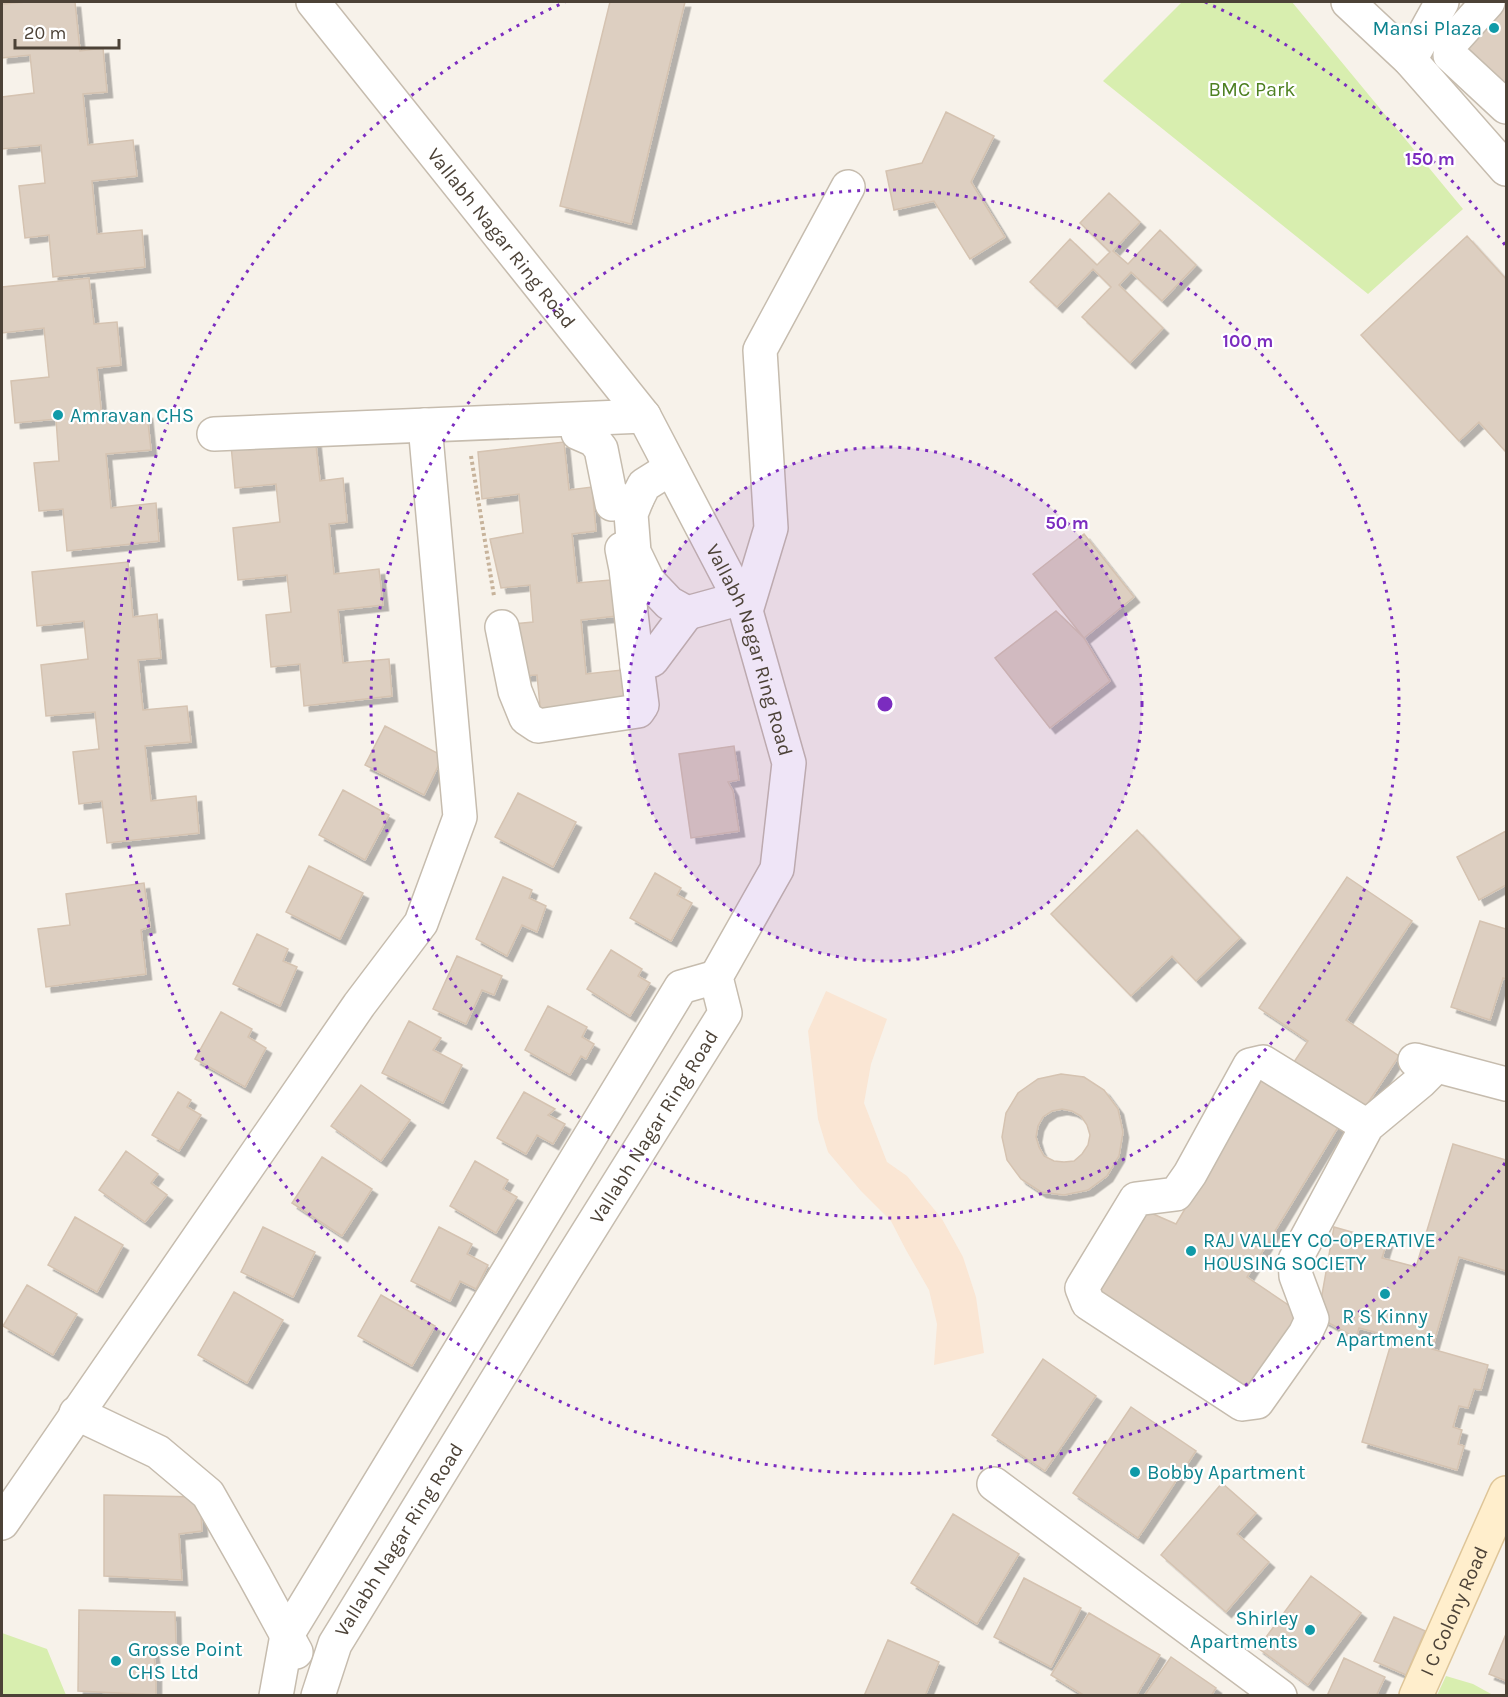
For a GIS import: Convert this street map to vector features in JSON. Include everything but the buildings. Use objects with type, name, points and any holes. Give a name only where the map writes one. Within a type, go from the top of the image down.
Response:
[{"type":"street","name":"Vallabh Nagar Ring Road","points":[[313,2],[644,416],[742,605],[789,763],[777,869],[716,977],[725,1013],[335,1644],[318,1694]]},
{"type":"street","points":[[1348,2],[1410,60],[1506,169]]},
{"type":"street","points":[[1410,60],[1442,2]]},
{"type":"street","points":[[1488,2],[1451,42],[1450,56],[1506,107]]},
{"type":"street","points":[[671,468],[644,485],[631,514],[634,552],[648,580],[669,603],[687,613],[742,605],[771,528],[760,350],[849,187]]},
{"type":"street","points":[[214,434],[644,416]]},
{"type":"street","points":[[2,1523],[359,1005],[421,923],[460,817],[425,425]]},
{"type":"street","points":[[578,433],[594,440],[601,449],[612,504],[637,499]]},
{"type":"street","points":[[498,615],[515,690],[526,718],[538,726],[638,711],[642,705],[626,569],[619,534]]},
{"type":"street","points":[[637,666],[652,660],[687,613]]},
{"type":"street","points":[[276,1695],[287,1635],[681,987],[716,977]]},
{"type":"street","points":[[1366,1126],[1263,1062],[1250,1065],[1190,1174],[1176,1194],[1136,1199],[1082,1288],[1088,1303],[1242,1404],[1257,1402],[1305,1334],[1312,1319],[1296,1276],[1295,1260],[1366,1126],[1420,1082],[1424,1062],[1506,1084]]},
{"type":"street","points":[[76,1413],[158,1452],[208,1494],[318,1694]]},
{"type":"street","points":[[994,1484],[1278,1695]]},
{"type":"street","name":"I C Colony Road","points":[[1416,1695],[1503,1508]]},
{"type":"path","points":[[470,451],[498,615]]},
{"type":"shaded area","points":[[826,991],[887,1019],[871,1064],[864,1103],[887,1162],[907,1176],[942,1219],[963,1257],[976,1297],[984,1353],[934,1365],[937,1324],[929,1290],[891,1221],[861,1191],[828,1152],[818,1119],[808,1031]]},
{"type":"green space","name":"BMC Park","points":[[1182,2],[1292,2],[1463,209],[1368,294],[1103,81]]},
{"type":"green space","points":[[2,1633],[47,1649],[66,1695],[2,1695]]},
{"type":"green space","points":[[1446,1676],[1473,1684],[1493,1695],[1437,1695]]},
{"type":"place","name":"Mansi Plaza","points":[[1494,28]]},
{"type":"place","name":"Amravan CHS","points":[[58,415]]},
{"type":"place","name":"RAJ VALLEY CO-OPERATIVE HOUSING SOCIETY","points":[[1191,1251]]},
{"type":"place","name":"R S Kinny Apartment","points":[[1385,1294]]},
{"type":"place","name":"Bobby Apartment","points":[[1135,1472]]},
{"type":"place","name":"Shirley Apartments","points":[[1310,1630]]},
{"type":"place","name":"Grosse Point CHS Ltd","points":[[116,1661]]}]
